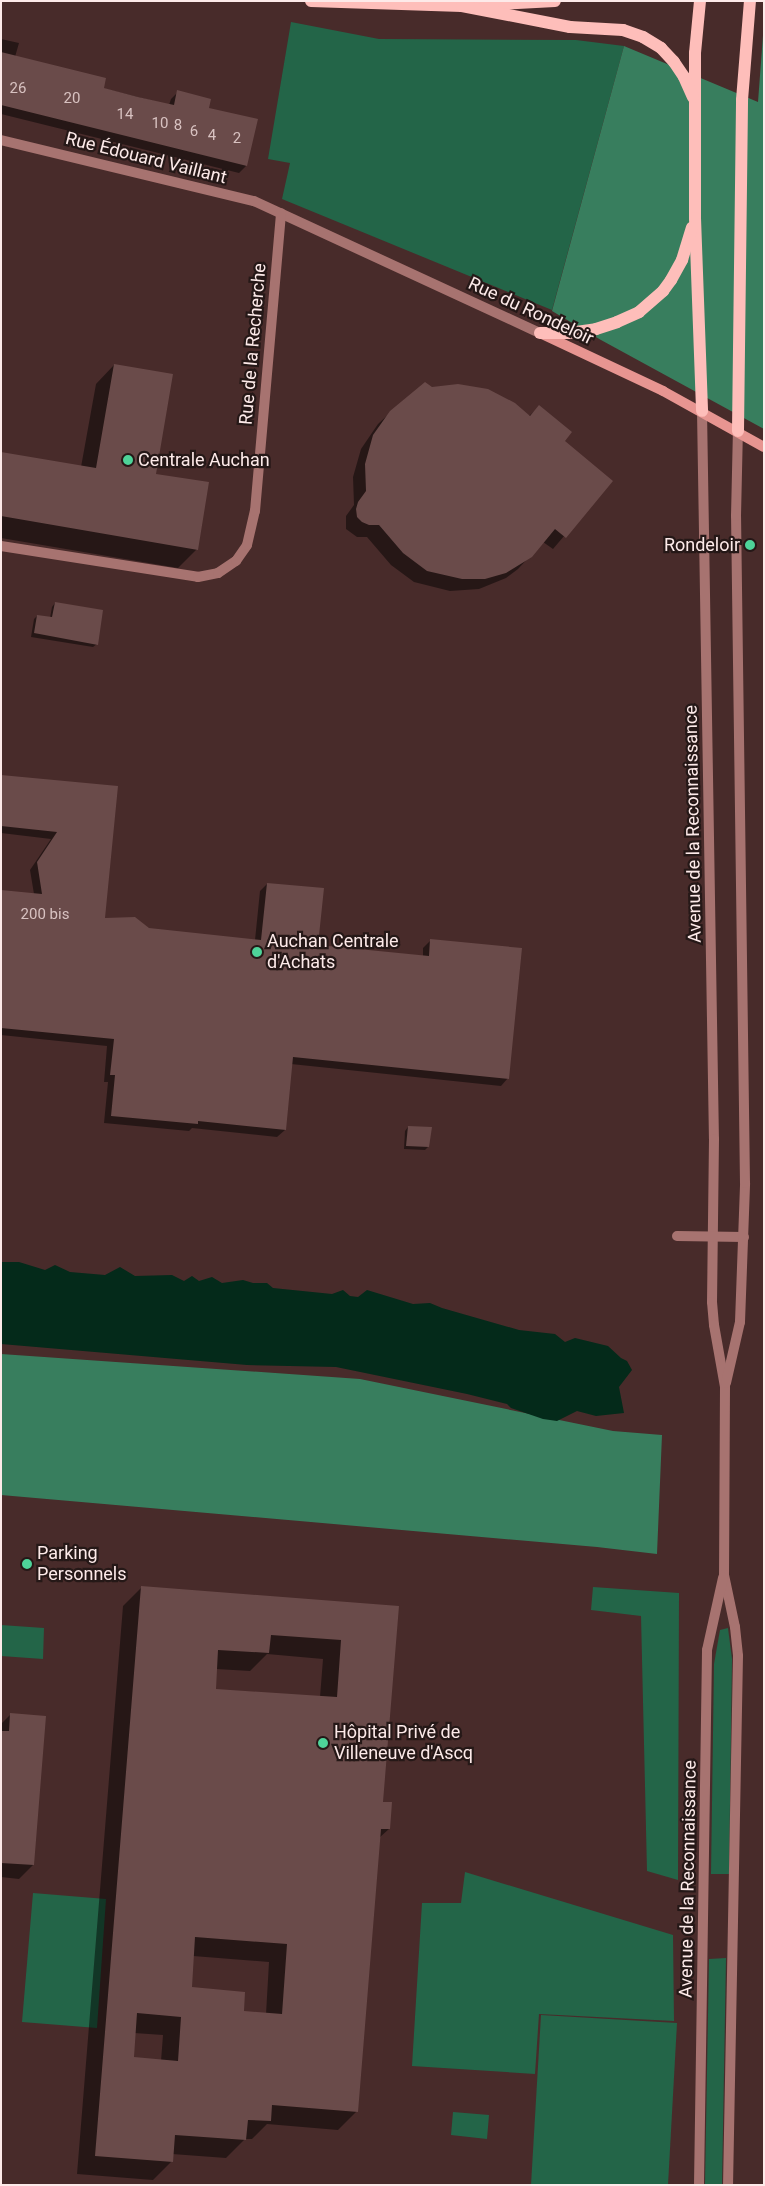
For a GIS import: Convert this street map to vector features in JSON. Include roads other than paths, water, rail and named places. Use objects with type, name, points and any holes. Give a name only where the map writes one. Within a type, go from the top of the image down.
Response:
[{"type":"main road","points":[[311,1],[462,6],[554,1]]},
{"type":"main road","points":[[700,1],[696,52],[695,218],[702,411]]},
{"type":"main road","points":[[738,431],[742,100],[750,1]]},
{"type":"main road","points":[[462,6],[570,27],[623,30],[643,37],[661,48],[674,62],[684,77],[696,104]]},
{"type":"main road","points":[[540,333],[569,333],[601,328],[644,308],[671,280],[682,260],[695,218]]},
{"type":"street","name":"Rue Édouard Vaillant","points":[[1,140],[254,201],[281,213]]},
{"type":"street","name":"Rue du Rondeloir","points":[[281,213],[540,333],[702,411],[764,446]]},
{"type":"street","name":"Rue de la Recherche","points":[[1,546],[198,576],[218,573],[236,561],[247,545],[255,511],[281,213]]},
{"type":"street","name":"Avenue de la Reconnaissance","points":[[699,2185],[708,1650],[724,1575],[725,1387],[714,1325],[714,1139],[702,411]]},
{"type":"street","name":"Avenue de la Reconnaissance","points":[[725,1387],[740,1322],[744,1236],[742,908],[736,516],[738,431]]},
{"type":"street","points":[[677,1236],[744,1236]]},
{"type":"street","name":"Avenue de la Reconnaissance","points":[[724,1575],[735,1627],[738,1656],[728,2185]]},
{"type":"place","name":"Centrale Auchan","points":[[128,460]]},
{"type":"place","name":"Rondeloir","points":[[750,545]]},
{"type":"place","name":"Auchan Centrale d'Achats","points":[[257,952]]},
{"type":"place","name":"Parking Personnels","points":[[27,1564]]},
{"type":"place","name":"Hôpital Privé de Villeneuve d'Ascq","points":[[323,1743]]}]
